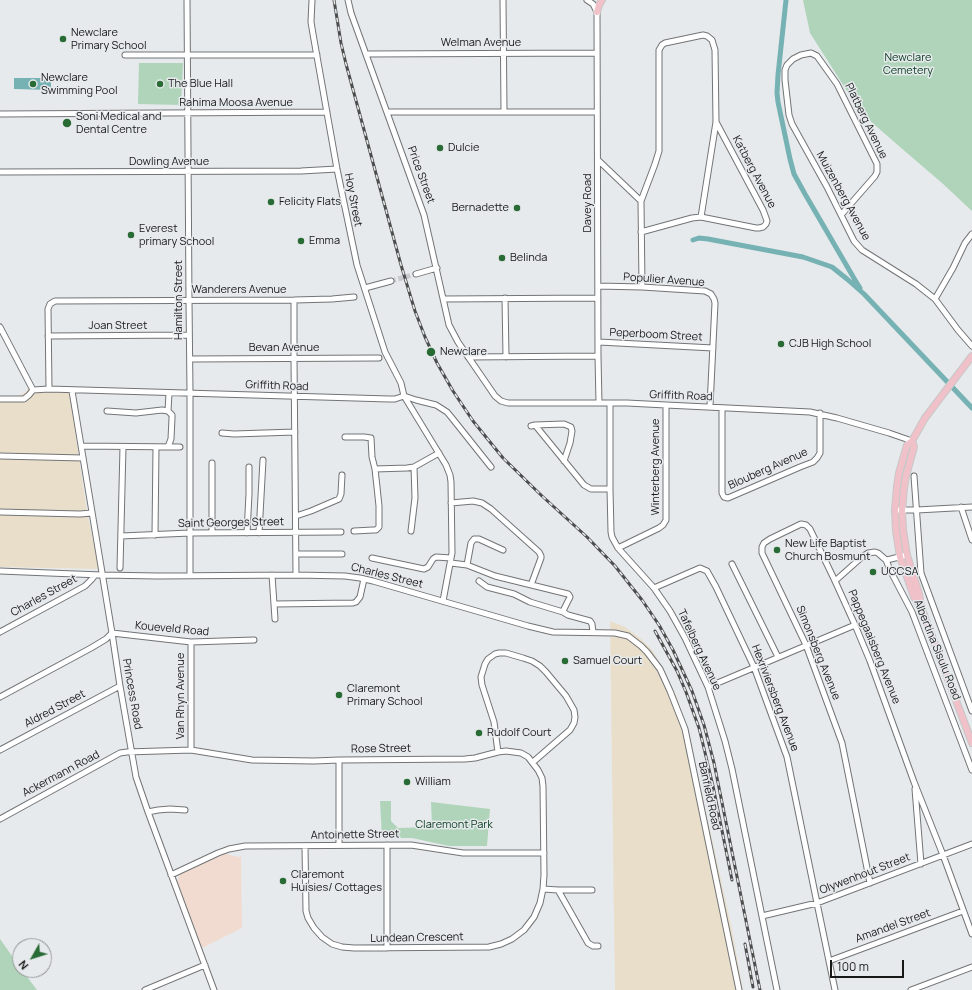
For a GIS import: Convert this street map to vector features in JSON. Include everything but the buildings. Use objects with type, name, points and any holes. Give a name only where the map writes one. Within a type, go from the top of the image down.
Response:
[{"type":"main road","points":[[597,12],[602,0]]},
{"type":"main road","name":"Albertina Sisulu Road","points":[[972,356],[925,418],[912,441],[907,445],[898,473],[895,510],[896,531],[914,597],[921,607],[972,743]]},
{"type":"main road","name":"Albertina Sisulu Road","points":[[903,556],[902,510],[906,476],[914,447],[912,441]]},
{"type":"street","name":"Hamilton Street","points":[[187,0],[190,575]]},
{"type":"street","name":"Hoy Street","points":[[312,0],[311,22],[337,169],[356,258],[385,352],[401,383],[404,396],[446,465],[450,475],[451,560],[443,601]]},
{"type":"street","name":"Price Street","points":[[348,0],[351,13],[424,215],[451,331],[468,357]]},
{"type":"street","points":[[503,0],[504,111]]},
{"type":"street","name":"Davey Road","points":[[587,0],[593,4],[597,12],[599,403]]},
{"type":"street","points":[[642,287],[641,201],[656,164],[659,151],[660,48],[662,45],[669,42],[703,35],[712,40],[715,50],[716,122],[701,217]]},
{"type":"street","name":"Welman Avenue","points":[[366,54],[597,53]]},
{"type":"street","name":"Muizenberg Avenue","points":[[814,54],[811,53],[797,56],[787,65],[785,70],[785,80],[788,115],[854,241],[859,247],[916,284],[935,299],[958,330],[971,343]]},
{"type":"street","name":"Platberg Avenue","points":[[814,54],[820,59],[837,84],[877,164],[877,172],[875,176],[841,215]]},
{"type":"street","points":[[125,55],[317,55]]},
{"type":"street","name":"Rahima Moosa Avenue","points":[[0,114],[327,112]]},
{"type":"street","points":[[388,112],[597,112]]},
{"type":"street","name":"Katberg Avenue","points":[[641,232],[692,218],[701,217],[756,228],[762,227],[766,224],[767,221],[763,210],[716,122]]},
{"type":"street","points":[[598,160],[641,201]]},
{"type":"street","name":"Dowling Avenue","points":[[0,172],[301,171],[337,169]]},
{"type":"street","points":[[935,299],[953,268],[965,243],[972,234]]},
{"type":"street","points":[[416,274],[436,268]]},
{"type":"street","points":[[365,288],[391,281]]},
{"type":"street","name":"Populier Avenue","points":[[598,286],[705,291],[711,294],[715,303],[710,406]]},
{"type":"street","name":"Wanderers Avenue","points":[[48,336],[48,309],[50,304],[55,301],[294,300],[354,297]]},
{"type":"street","points":[[505,298],[506,357]]},
{"type":"street","points":[[443,300],[598,298]]},
{"type":"street","points":[[294,300],[296,575]]},
{"type":"street","points":[[0,327],[33,390],[30,395],[24,399],[0,399]]},
{"type":"street","points":[[48,336],[49,389]]},
{"type":"street","name":"Joan Street","points":[[48,336],[189,336]]},
{"type":"street","name":"Peperboom Street","points":[[599,342],[713,348]]},
{"type":"street","points":[[468,357],[598,356]]},
{"type":"street","name":"Griffith Road","points":[[468,357],[495,396],[504,403],[599,403],[710,406],[722,408],[803,411],[820,413],[912,441]]},
{"type":"street","name":"Bevan Avenue","points":[[190,358],[379,358]]},
{"type":"street","name":"Griffith Road","points":[[33,390],[49,389],[389,399],[404,396],[436,405],[447,412],[491,467]]},
{"type":"street","name":"Princess Road","points":[[72,390],[120,686],[138,783],[214,990]]},
{"type":"street","points":[[168,411],[169,393]]},
{"type":"street","name":"Tafelberg Avenue","points":[[610,404],[610,490],[611,532],[613,541],[654,588],[670,611],[677,622],[708,687],[732,769],[777,990]]},
{"type":"street","name":"Winterberg Avenue","points":[[618,548],[659,528],[666,520],[666,405]]},
{"type":"street","name":"Blouberg Avenue","points":[[722,408],[722,493],[724,497],[728,498],[812,462],[817,458],[820,453],[820,413]]},
{"type":"street","points":[[107,411],[136,413],[162,410],[168,411],[172,415],[171,439],[168,447]]},
{"type":"street","points":[[564,461],[570,443],[572,431],[571,426],[564,424],[533,425],[587,488],[594,490],[610,490]]},
{"type":"street","points":[[222,433],[295,432]]},
{"type":"street","points":[[345,437],[371,438],[371,452],[375,469],[379,506],[379,527],[376,530],[354,531]]},
{"type":"street","points":[[81,446],[180,447]]},
{"type":"street","points":[[120,568],[122,447]]},
{"type":"street","points":[[155,535],[156,447]]},
{"type":"street","points":[[375,469],[414,467],[439,453]]},
{"type":"street","points":[[0,456],[83,458]]},
{"type":"street","points":[[259,533],[263,460]]},
{"type":"street","points":[[212,463],[212,533]]},
{"type":"street","points":[[247,533],[249,467]]},
{"type":"street","points":[[411,531],[415,498],[414,467]]},
{"type":"street","points":[[296,516],[339,499],[341,494],[342,475]]},
{"type":"street","name":"Albertina Sisulu Road","points":[[914,476],[921,574],[972,711]]},
{"type":"street","points":[[451,503],[482,503],[491,509],[539,552],[541,558],[532,585]]},
{"type":"street","points":[[961,507],[972,540]]},
{"type":"street","points":[[895,510],[972,507]]},
{"type":"street","points":[[0,512],[92,513]]},
{"type":"street","name":"Simonsberg Avenue","points":[[835,581],[810,529],[806,525],[797,525],[770,539],[762,546],[762,553],[806,645],[842,743],[870,883]]},
{"type":"street","name":"Saint Georges Street","points":[[121,536],[190,533],[341,532]]},
{"type":"street","points":[[467,565],[471,543],[474,539],[479,539],[504,550]]},
{"type":"street","name":"Pappegaaisberg Avenue","points":[[886,560],[878,553],[868,553],[835,581],[873,669],[972,934]]},
{"type":"street","points":[[296,554],[342,554]]},
{"type":"street","points":[[886,560],[903,556]]},
{"type":"street","points":[[372,558],[424,569],[428,567],[434,558],[439,557],[451,560],[495,576],[569,595],[570,597],[564,612]]},
{"type":"street","name":"Albertina Sisulu Road","points":[[886,560],[912,612],[972,770]]},
{"type":"street","points":[[732,564],[778,657]]},
{"type":"street","name":"Hexriviersberg Avenue","points":[[654,588],[700,568],[707,571],[754,667],[786,753],[835,990]]},
{"type":"street","name":"Charles Street","points":[[0,571],[95,575],[345,576],[364,579],[545,630],[558,632],[615,633]]},
{"type":"street","name":"Charles Street","points":[[0,632],[85,586],[95,575]]},
{"type":"street","points":[[272,575],[275,619]]},
{"type":"street","points":[[274,604],[353,603],[360,597],[364,579]]},
{"type":"street","points":[[479,582],[487,587],[514,594],[530,602],[564,612],[568,615],[590,620],[593,632]]},
{"type":"street","points":[[708,687],[855,625]]},
{"type":"street","name":"Banfield Road","points":[[615,633],[623,634],[633,639],[647,652],[660,669],[678,710],[688,747],[739,990]]},
{"type":"street","points":[[0,697],[91,648],[112,634]]},
{"type":"street","name":"Koueveld Road","points":[[112,634],[191,642],[254,640]]},
{"type":"street","name":"Van Rhyn Avenue","points":[[191,642],[191,750]]},
{"type":"street","points":[[498,752],[494,722],[482,685],[481,677],[488,659],[495,654],[506,653],[532,661],[540,666],[566,696],[574,710],[574,723],[570,730],[533,762],[542,778],[543,786],[544,853]]},
{"type":"street","name":"Aldred Street","points":[[0,750],[120,686]]},
{"type":"street","name":"Rose Street","points":[[132,752],[191,750],[238,759],[314,761],[465,759],[506,751],[521,753],[533,762]]},
{"type":"street","name":"Ackermann Road","points":[[0,818],[120,753],[132,752]]},
{"type":"street","points":[[339,760],[339,845]]},
{"type":"street","name":"Pappegaaisberg Avenue","points":[[914,782],[921,864]]},
{"type":"street","points":[[148,812],[170,809],[185,810]]},
{"type":"street","name":"Antoinette Street","points":[[172,875],[229,849],[253,846],[411,844],[463,853],[544,853]]},
{"type":"street","name":"Olywenhout Street","points":[[762,916],[817,903],[972,844]]},
{"type":"street","points":[[387,845],[387,948]]},
{"type":"street","name":"Lundean Crescent","points":[[305,846],[306,911],[308,918],[322,937],[332,944],[354,948],[489,947],[512,939],[524,930],[534,917],[540,903],[543,889],[544,853]]},
{"type":"street","points":[[543,889],[592,890]]},
{"type":"street","points":[[558,890],[588,943],[593,946],[598,946]]},
{"type":"street","name":"Amandel Street","points":[[829,961],[963,911]]},
{"type":"street","points":[[145,990],[205,966]]},
{"type":"street","points":[[911,990],[972,967]]},
{"type":"shaded area","points":[[28,388],[69,391],[87,512],[99,569],[0,567],[0,399],[13,399],[26,392]]},
{"type":"shaded area","points":[[610,621],[625,627],[641,639],[653,651],[677,697],[689,735],[732,930],[743,990],[615,990]]},
{"type":"shaded area","points":[[225,853],[241,857],[242,928],[202,948],[177,881],[180,874]]},
{"type":"green space","name":"Newclare Cemetery","points":[[803,0],[972,0],[972,211],[861,113],[810,33]]},
{"type":"green space","name":"The Blue Hall","points":[[139,63],[183,63],[181,105],[138,104]]},
{"type":"green space","name":"Claremont Park","points":[[380,801],[391,801],[391,821],[398,828],[432,827],[431,802],[490,809],[487,846],[449,846],[412,838],[382,838]]},
{"type":"green space","points":[[0,939],[12,956],[12,978],[28,978],[37,990],[0,990]]},
{"type":"water","name":"Newclare Swimming Pool","points":[[14,78],[51,78],[51,90],[14,89]]},
{"type":"waterway","points":[[786,0],[777,93],[790,159],[794,174],[860,288]]},
{"type":"waterway","points":[[693,240],[699,238],[708,239],[803,257],[832,267],[864,294],[972,408]]},
{"type":"tunnel","points":[[391,281],[416,274]]},
{"type":"railway","points":[[334,0],[346,64],[401,265],[415,311],[437,363],[473,421],[503,458],[587,537],[615,566],[642,600],[659,625],[673,650],[692,691],[704,725],[714,763],[760,990]]},
{"type":"railway","points":[[655,631],[677,671],[699,728],[713,786],[732,880]]},
{"type":"railway","points":[[745,944],[753,987]]},
{"type":"place","name":"Newclare Primary School","points":[[63,39]]},
{"type":"place","name":"Newclare Swimming Pool","points":[[33,84]]},
{"type":"place","name":"The Blue Hall","points":[[160,84]]},
{"type":"place","name":"Soni Medical and Dental Centre","points":[[67,123]]},
{"type":"place","name":"Dulcie","points":[[440,148]]},
{"type":"place","name":"Felicity Flats","points":[[271,202]]},
{"type":"place","name":"Bernadette","points":[[517,208]]},
{"type":"place","name":"Everest primary School","points":[[131,235]]},
{"type":"place","name":"Emma","points":[[301,241]]},
{"type":"place","name":"Belinda","points":[[502,258]]},
{"type":"place","name":"CJB High School","points":[[781,344]]},
{"type":"place","name":"Newclare","points":[[431,352]]},
{"type":"place","name":"New Life Baptist Church Bosmunt","points":[[777,550]]},
{"type":"place","name":"UCCSA","points":[[873,572]]},
{"type":"place","name":"Samuel Court","points":[[565,661]]},
{"type":"place","name":"Claremont Primary School","points":[[339,695]]},
{"type":"place","name":"Rudolf Court","points":[[479,733]]},
{"type":"place","name":"William","points":[[407,782]]},
{"type":"place","name":"Claremont Huisies/ Cottages","points":[[283,881]]}]
